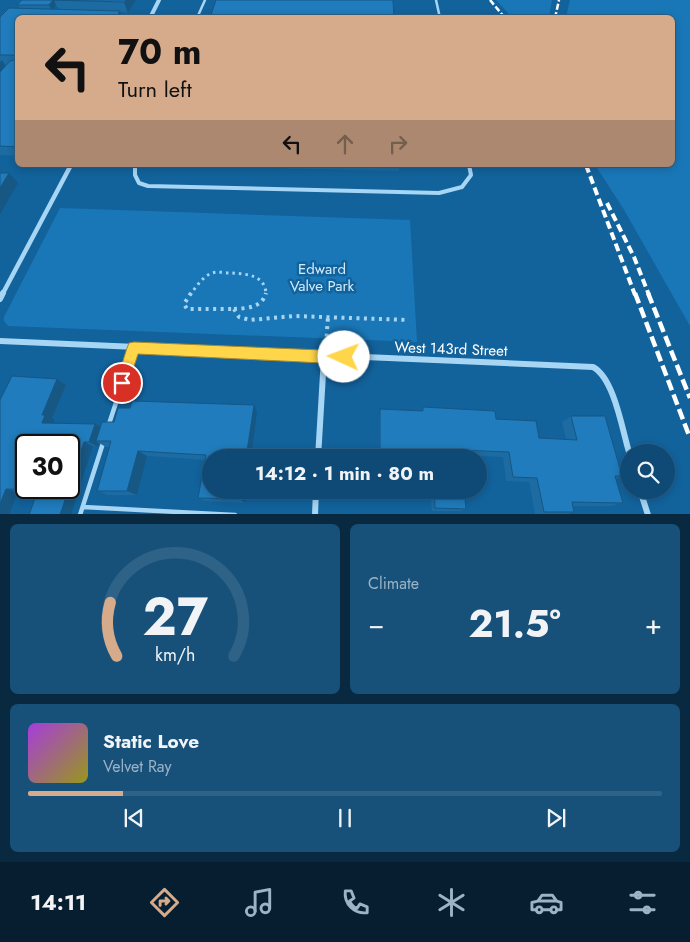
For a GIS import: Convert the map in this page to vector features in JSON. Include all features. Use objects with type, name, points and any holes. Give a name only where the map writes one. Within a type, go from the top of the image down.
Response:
[{"type":"street","points":[[151,15],[159,0]]},
{"type":"street","points":[[0,298],[70,167]]},
{"type":"street","name":"West 143rd Street","points":[[0,341],[593,368],[601,371],[610,387],[627,444]]},
{"type":"street","points":[[319,449],[324,357]]},
{"type":"street","points":[[315,514],[316,499]]},
{"type":"street","points":[[643,499],[648,514]]},
{"type":"lane","points":[[199,15],[205,0]]},
{"type":"lane","points":[[436,0],[439,15]]},
{"type":"lane","points":[[135,167],[134,175],[138,183],[148,186],[439,193],[462,187],[471,175],[469,167]]},
{"type":"lane","points":[[80,514],[134,348]]},
{"type":"lane","points":[[83,507],[236,514]]},
{"type":"path","points":[[211,274],[242,274],[261,280],[266,292],[263,301],[253,307],[234,309],[187,309],[184,304],[203,279],[211,274]]},
{"type":"path","points":[[234,309],[239,317],[250,320],[294,316],[408,320]]},
{"type":"path","points":[[324,357],[328,317]]},
{"type":"green space","points":[[496,0],[552,0],[549,15],[510,15]]},
{"type":"green space","points":[[570,0],[690,0],[690,326],[623,208],[596,167],[675,167],[675,15],[566,15]]},
{"type":"green space","name":"Edward Valve Park","points":[[60,208],[410,220],[417,342],[8,326],[4,321],[4,317]]},
{"type":"building","points":[[22,0],[53,0],[49,5],[17,5]]},
{"type":"building","points":[[54,0],[126,0],[124,2]]},
{"type":"building","points":[[216,0],[393,0],[394,15],[211,15]]},
{"type":"building","points":[[9,8],[120,11],[118,15],[15,15],[15,57],[13,55],[0,55],[0,17]]},
{"type":"building","points":[[15,57],[15,147],[0,146],[0,72],[10,61],[14,60]]},
{"type":"building","points":[[0,173],[9,173],[0,188]]},
{"type":"building","points":[[12,376],[57,379],[42,415],[45,415],[42,423],[95,424],[89,442],[84,442],[80,454],[80,434],[15,434],[15,489],[6,489],[0,504],[0,400]]},
{"type":"building","points":[[132,401],[254,405],[247,449],[202,449],[202,455],[138,451],[127,491],[97,491],[111,441],[96,441],[102,422],[114,422],[118,408],[130,408]]},
{"type":"building","points":[[423,407],[495,411],[496,419],[536,421],[539,438],[577,440],[571,416],[605,416],[620,469],[620,476],[615,476],[620,499],[623,503],[572,502],[574,512],[544,512],[537,478],[513,477],[509,452],[487,451],[487,449],[380,449],[380,409],[423,411]]},
{"type":"building","points":[[202,476],[202,498],[198,498]]},
{"type":"building","points":[[35,499],[65,499],[60,514],[29,514]]},
{"type":"building","points":[[434,499],[465,499],[466,509],[435,508]]},
{"type":"railway","points":[[490,0],[502,15]]},
{"type":"railway","points":[[556,15],[559,0]]},
{"type":"railway","points":[[587,167],[635,295]]},
{"type":"railway","points":[[607,203],[634,257],[649,295]]},
{"type":"railway","points":[[635,293],[690,438]]},
{"type":"railway","points":[[648,293],[690,398]]},
{"type":"route","points":[[122,383],[134,348],[344,357]]}]
